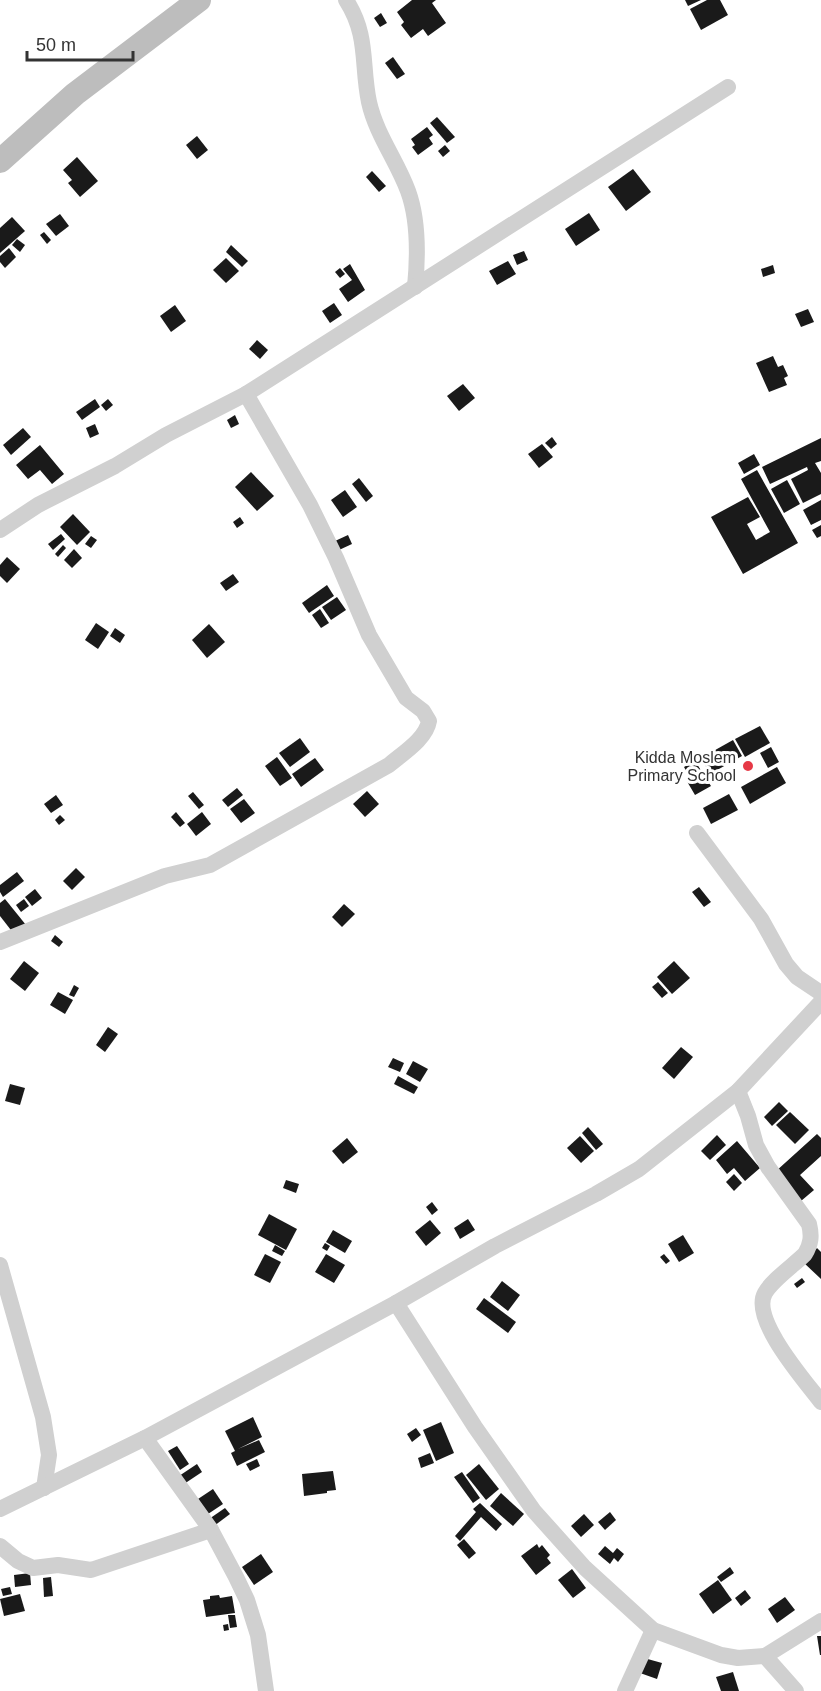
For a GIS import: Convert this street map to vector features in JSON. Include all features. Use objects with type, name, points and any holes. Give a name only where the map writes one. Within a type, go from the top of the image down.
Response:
[{"type":"street","points":[[0,161],[75,94],[199,0]]},
{"type":"street","points":[[346,0],[362,35],[369,103],[408,192],[416,233],[415,287]]},
{"type":"street","points":[[0,530],[38,506],[115,466],[166,435],[246,394],[728,87]]},
{"type":"street","points":[[0,942],[165,876],[210,865],[389,765],[428,728],[429,721],[423,711],[406,698],[369,635],[310,505],[246,394]]},
{"type":"street","points":[[697,833],[761,919],[786,963],[797,976],[821,993]]},
{"type":"street","points":[[0,1509],[145,1438],[639,1169],[738,1091],[821,1002]]},
{"type":"street","points":[[738,1091],[760,1152],[768,1167],[809,1224],[812,1235],[810,1246],[805,1254],[769,1289],[762,1303],[778,1346],[821,1402]]},
{"type":"street","points":[[0,1265],[44,1417],[49,1455],[44,1488]]},
{"type":"street","points":[[396,1303],[475,1427],[534,1511],[585,1568],[653,1630],[738,1658],[765,1656],[821,1620]]},
{"type":"street","points":[[145,1438],[212,1530],[247,1600],[258,1635],[266,1691]]},
{"type":"street","points":[[0,1546],[18,1561],[33,1568],[58,1565],[91,1570],[212,1530]]},
{"type":"street","points":[[625,1691],[653,1630]]},
{"type":"street","points":[[765,1656],[796,1691]]},
{"type":"building","points":[[412,0],[436,0],[432,3],[446,23],[428,36],[423,29],[411,38],[401,25],[404,22],[397,12]]},
{"type":"building","points":[[685,0],[701,0],[688,6]]},
{"type":"building","points":[[707,0],[720,0],[728,15],[701,30],[690,9]]},
{"type":"building","points":[[381,13],[387,23],[380,27],[374,18]]},
{"type":"building","points":[[393,57],[405,74],[397,79],[385,63]]},
{"type":"building","points":[[437,117],[455,137],[447,143],[430,123]]},
{"type":"building","points":[[427,127],[433,135],[429,138],[433,144],[418,155],[412,147],[415,145],[411,139]]},
{"type":"building","points":[[197,136],[208,150],[197,159],[186,145]]},
{"type":"building","points":[[445,145],[450,151],[443,157],[438,151]]},
{"type":"building","points":[[77,157],[98,181],[80,197],[68,183],[72,180],[63,170]]},
{"type":"building","points":[[633,169],[651,192],[626,211],[608,187]]},
{"type":"building","points":[[372,171],[386,186],[379,192],[366,177]]},
{"type":"building","points":[[589,213],[600,230],[576,246],[565,229]]},
{"type":"building","points":[[60,214],[69,226],[56,236],[46,224]]},
{"type":"building","points":[[12,217],[25,231],[0,253],[0,228]]},
{"type":"building","points":[[44,232],[51,240],[47,244],[40,235]]},
{"type":"building","points":[[17,239],[25,245],[20,252],[12,245]]},
{"type":"building","points":[[231,245],[248,261],[242,267],[226,252]]},
{"type":"building","points":[[9,248],[16,257],[5,268],[0,262],[0,256]]},
{"type":"building","points":[[524,251],[528,260],[517,265],[513,255]]},
{"type":"building","points":[[226,258],[239,271],[226,283],[213,270]]},
{"type":"building","points":[[508,261],[516,274],[497,285],[489,271]]},
{"type":"building","points":[[350,264],[365,290],[348,302],[339,289],[352,280],[343,269]]},
{"type":"building","points":[[773,265],[775,273],[763,277],[761,269]]},
{"type":"building","points":[[340,268],[345,274],[340,278],[335,272]]},
{"type":"building","points":[[334,303],[342,315],[330,323],[322,311]]},
{"type":"building","points":[[175,305],[186,321],[171,332],[160,316]]},
{"type":"building","points":[[808,309],[814,322],[801,327],[795,314]]},
{"type":"building","points":[[257,340],[268,350],[260,359],[249,349]]},
{"type":"building","points":[[773,356],[778,367],[783,365],[788,376],[784,378],[787,385],[769,392],[756,363]]},
{"type":"building","points":[[463,384],[475,398],[459,411],[447,396]]},
{"type":"building","points":[[95,399],[100,407],[82,420],[76,412]]},
{"type":"building","points":[[108,399],[113,405],[106,411],[101,405]]},
{"type":"building","points":[[235,415],[239,424],[231,428],[227,420]]},
{"type":"building","points":[[95,424],[99,434],[90,438],[86,428]]},
{"type":"building","points":[[23,428],[31,437],[11,455],[3,445]]},
{"type":"building","points":[[552,437],[557,444],[551,449],[545,443]]},
{"type":"building","points":[[821,438],[821,461],[815,463],[821,473],[821,494],[803,503],[791,479],[808,470],[807,467],[770,484],[762,467]]},
{"type":"building","points":[[542,444],[553,457],[539,468],[528,454]]},
{"type":"building","points":[[40,445],[64,474],[52,484],[40,470],[28,479],[16,465]]},
{"type":"building","points":[[754,454],[760,465],[744,474],[738,463]]},
{"type":"building","points":[[757,470],[798,543],[743,574],[711,517],[748,497],[760,517],[747,524],[756,540],[770,532],[741,479]]},
{"type":"building","points":[[251,472],[274,496],[257,511],[235,487]]},
{"type":"building","points":[[359,478],[373,496],[366,502],[352,484]]},
{"type":"building","points":[[787,480],[800,504],[784,513],[771,489]]},
{"type":"building","points":[[345,490],[357,507],[343,517],[331,500]]},
{"type":"building","points":[[821,500],[821,520],[811,525],[803,510]]},
{"type":"building","points":[[73,514],[90,532],[77,545],[60,527]]},
{"type":"building","points":[[240,517],[244,523],[237,528],[233,522]]},
{"type":"building","points":[[821,525],[821,536],[817,538],[812,530]]},
{"type":"building","points":[[61,534],[65,539],[53,550],[48,544]]},
{"type":"building","points":[[348,535],[352,544],[339,550],[335,541]]},
{"type":"building","points":[[91,536],[97,540],[91,548],[85,544]]},
{"type":"building","points":[[63,545],[66,548],[58,557],[55,554]]},
{"type":"building","points":[[74,549],[82,558],[72,568],[64,560]]},
{"type":"building","points":[[7,557],[20,569],[7,583],[0,576],[0,565]]},
{"type":"building","points":[[233,574],[239,582],[226,591],[220,583]]},
{"type":"building","points":[[327,585],[334,596],[309,613],[302,603]]},
{"type":"building","points":[[337,597],[346,610],[331,620],[322,607]]},
{"type":"building","points":[[320,609],[329,623],[321,628],[312,615]]},
{"type":"building","points":[[96,623],[109,632],[98,649],[85,640]]},
{"type":"building","points":[[209,624],[225,642],[207,658],[192,640]]},
{"type":"building","points":[[115,628],[125,635],[120,643],[110,636]]},
{"type":"building","points":[[760,726],[770,743],[745,757],[735,739]]},
{"type":"building","points":[[300,738],[310,752],[290,767],[279,753]]},
{"type":"building","points":[[733,740],[742,756],[710,774],[701,758]]},
{"type":"building","points":[[771,747],[779,762],[768,768],[760,753]]},
{"type":"building","points":[[277,757],[292,778],[280,786],[265,766]]},
{"type":"building","points":[[315,758],[324,770],[301,787],[292,774]]},
{"type":"building","points":[[695,761],[711,786],[695,795],[685,778],[689,776],[684,767]]},
{"type":"building","points":[[777,767],[786,783],[750,804],[741,787]]},
{"type":"building","points":[[237,788],[243,795],[228,807],[222,800]]},
{"type":"building","points":[[367,791],[379,804],[365,817],[353,804]]},
{"type":"building","points":[[193,792],[204,805],[199,809],[188,796]]},
{"type":"building","points":[[729,794],[738,810],[711,824],[703,808]]},
{"type":"building","points":[[56,795],[63,805],[51,813],[44,804]]},
{"type":"building","points":[[244,799],[255,813],[241,823],[230,809]]},
{"type":"building","points":[[176,812],[185,823],[180,827],[171,817]]},
{"type":"building","points":[[202,812],[211,824],[196,836],[187,824]]},
{"type":"building","points":[[60,815],[65,820],[59,825],[55,820]]},
{"type":"building","points":[[76,868],[85,877],[72,890],[63,881]]},
{"type":"building","points":[[17,872],[24,881],[3,897],[0,885]]},
{"type":"building","points":[[699,887],[711,902],[704,907],[692,892]]},
{"type":"building","points":[[35,889],[42,898],[32,906],[25,897]]},
{"type":"building","points":[[5,899],[26,925],[14,934],[0,916],[0,903]]},
{"type":"building","points":[[24,899],[29,906],[21,912],[16,905]]},
{"type":"building","points":[[344,904],[355,914],[342,927],[332,917]]},
{"type":"building","points":[[55,935],[63,942],[59,947],[51,941]]},
{"type":"building","points":[[24,961],[39,973],[25,991],[10,979]]},
{"type":"building","points":[[674,961],[690,978],[672,994],[657,977]]},
{"type":"building","points":[[658,982],[668,993],[662,998],[652,987]]},
{"type":"building","points":[[74,985],[79,988],[74,997],[69,995]]},
{"type":"building","points":[[58,992],[73,1000],[65,1014],[50,1005]]},
{"type":"building","points":[[108,1027],[118,1034],[105,1052],[96,1045]]},
{"type":"building","points":[[681,1047],[693,1057],[674,1079],[662,1068]]},
{"type":"building","points":[[393,1058],[404,1063],[400,1072],[388,1067]]},
{"type":"building","points":[[413,1061],[428,1069],[420,1082],[406,1074]]},
{"type":"building","points":[[398,1076],[418,1087],[414,1094],[394,1084]]},
{"type":"building","points":[[10,1084],[25,1088],[20,1105],[5,1101]]},
{"type":"building","points":[[779,1102],[788,1111],[772,1126],[764,1117]]},
{"type":"building","points":[[790,1112],[809,1130],[795,1144],[776,1125]]},
{"type":"building","points":[[588,1127],[603,1144],[596,1150],[582,1133]]},
{"type":"building","points":[[817,1134],[821,1138],[821,1156],[800,1175],[814,1190],[801,1201],[775,1172]]},
{"type":"building","points":[[717,1135],[726,1145],[710,1160],[701,1151]]},
{"type":"building","points":[[580,1136],[594,1151],[581,1163],[567,1148]]},
{"type":"building","points":[[347,1138],[358,1152],[343,1164],[332,1151]]},
{"type":"building","points":[[737,1141],[760,1168],[745,1181],[734,1168],[727,1174],[716,1160]]},
{"type":"building","points":[[734,1174],[742,1183],[734,1191],[726,1182]]},
{"type":"building","points":[[286,1180],[299,1184],[296,1193],[283,1188]]},
{"type":"building","points":[[432,1202],[438,1210],[432,1215],[426,1207]]},
{"type":"building","points":[[269,1214],[297,1229],[286,1250],[258,1235]]},
{"type":"building","points":[[468,1219],[475,1230],[460,1239],[454,1228]]},
{"type":"building","points":[[430,1220],[441,1233],[426,1246],[415,1232]]},
{"type":"building","points":[[333,1230],[352,1241],[345,1253],[326,1242]]},
{"type":"building","points":[[683,1235],[694,1253],[679,1262],[668,1244]]},
{"type":"building","points":[[325,1243],[330,1246],[327,1251],[322,1248]]},
{"type":"building","points":[[275,1245],[285,1251],[282,1256],[272,1251]]},
{"type":"building","points":[[817,1248],[821,1252],[821,1279],[803,1262]]},
{"type":"building","points":[[265,1254],[281,1262],[270,1283],[254,1275]]},
{"type":"building","points":[[326,1254],[345,1265],[334,1283],[315,1272]]},
{"type":"building","points":[[664,1254],[670,1261],[666,1264],[660,1257]]},
{"type":"building","points":[[802,1278],[805,1282],[797,1288],[794,1284]]},
{"type":"building","points":[[502,1281],[520,1295],[508,1311],[490,1297]]},
{"type":"building","points":[[484,1298],[516,1322],[508,1333],[476,1309]]},
{"type":"building","points":[[253,1417],[262,1437],[238,1449],[259,1440],[265,1452],[237,1466],[231,1453],[235,1451],[225,1431]]},
{"type":"building","points":[[441,1422],[454,1453],[436,1461],[423,1430]]},
{"type":"building","points":[[416,1428],[421,1435],[412,1442],[407,1434]]},
{"type":"building","points":[[177,1446],[189,1464],[180,1470],[168,1451]]},
{"type":"building","points":[[430,1453],[434,1463],[421,1468],[418,1458]]},
{"type":"building","points":[[257,1459],[260,1466],[250,1471],[246,1464]]},
{"type":"building","points":[[197,1464],[202,1472],[184,1484],[179,1476]]},
{"type":"building","points":[[479,1464],[499,1489],[486,1500],[466,1475]]},
{"type":"building","points":[[333,1471],[336,1490],[304,1496],[302,1474]]},
{"type":"building","points":[[462,1472],[480,1498],[473,1503],[454,1477]]},
{"type":"building","points":[[213,1489],[223,1504],[208,1514],[198,1499]]},
{"type":"building","points":[[501,1493],[524,1514],[513,1526],[490,1506]]},
{"type":"building","points":[[480,1503],[502,1524],[496,1531],[481,1517],[460,1541],[455,1536],[476,1512],[473,1509]]},
{"type":"building","points":[[225,1508],[230,1514],[214,1526],[209,1519]]},
{"type":"building","points":[[610,1512],[616,1520],[605,1530],[598,1522]]},
{"type":"building","points":[[584,1514],[594,1525],[581,1537],[571,1526]]},
{"type":"building","points":[[464,1539],[476,1553],[469,1559],[457,1545]]},
{"type":"building","points":[[537,1544],[539,1548],[542,1545],[550,1555],[547,1558],[551,1563],[536,1575],[521,1556]]},
{"type":"building","points":[[605,1546],[613,1553],[617,1548],[624,1554],[618,1562],[614,1558],[610,1564],[598,1554]]},
{"type":"building","points":[[261,1554],[273,1572],[254,1585],[242,1567]]},
{"type":"building","points":[[730,1567],[734,1573],[721,1582],[717,1577]]},
{"type":"building","points":[[572,1569],[586,1588],[573,1598],[558,1580]]},
{"type":"building","points":[[30,1573],[31,1585],[15,1587],[14,1575]]},
{"type":"building","points":[[51,1577],[53,1596],[44,1597],[43,1578]]},
{"type":"building","points":[[718,1580],[732,1600],[713,1614],[699,1594]]},
{"type":"building","points":[[10,1587],[12,1594],[3,1596],[1,1589]]},
{"type":"building","points":[[745,1590],[751,1598],[741,1606],[735,1598]]},
{"type":"building","points":[[20,1594],[25,1611],[4,1616],[0,1599]]},
{"type":"building","points":[[219,1595],[220,1598],[232,1596],[235,1613],[206,1617],[203,1600]]},
{"type":"building","points":[[785,1597],[795,1610],[777,1623],[768,1609]]},
{"type":"building","points":[[228,1615],[235,1615],[237,1627],[230,1628]]},
{"type":"building","points":[[228,1624],[229,1630],[224,1631],[223,1625]]},
{"type":"building","points":[[817,1636],[821,1636],[821,1655],[820,1655]]},
{"type":"building","points":[[644,1658],[662,1663],[657,1679],[640,1673]]},
{"type":"building","points":[[733,1672],[739,1691],[721,1691],[716,1677]]},
{"type":"place","name":"Kidda Moslem Primary School","points":[[748,766]]}]
